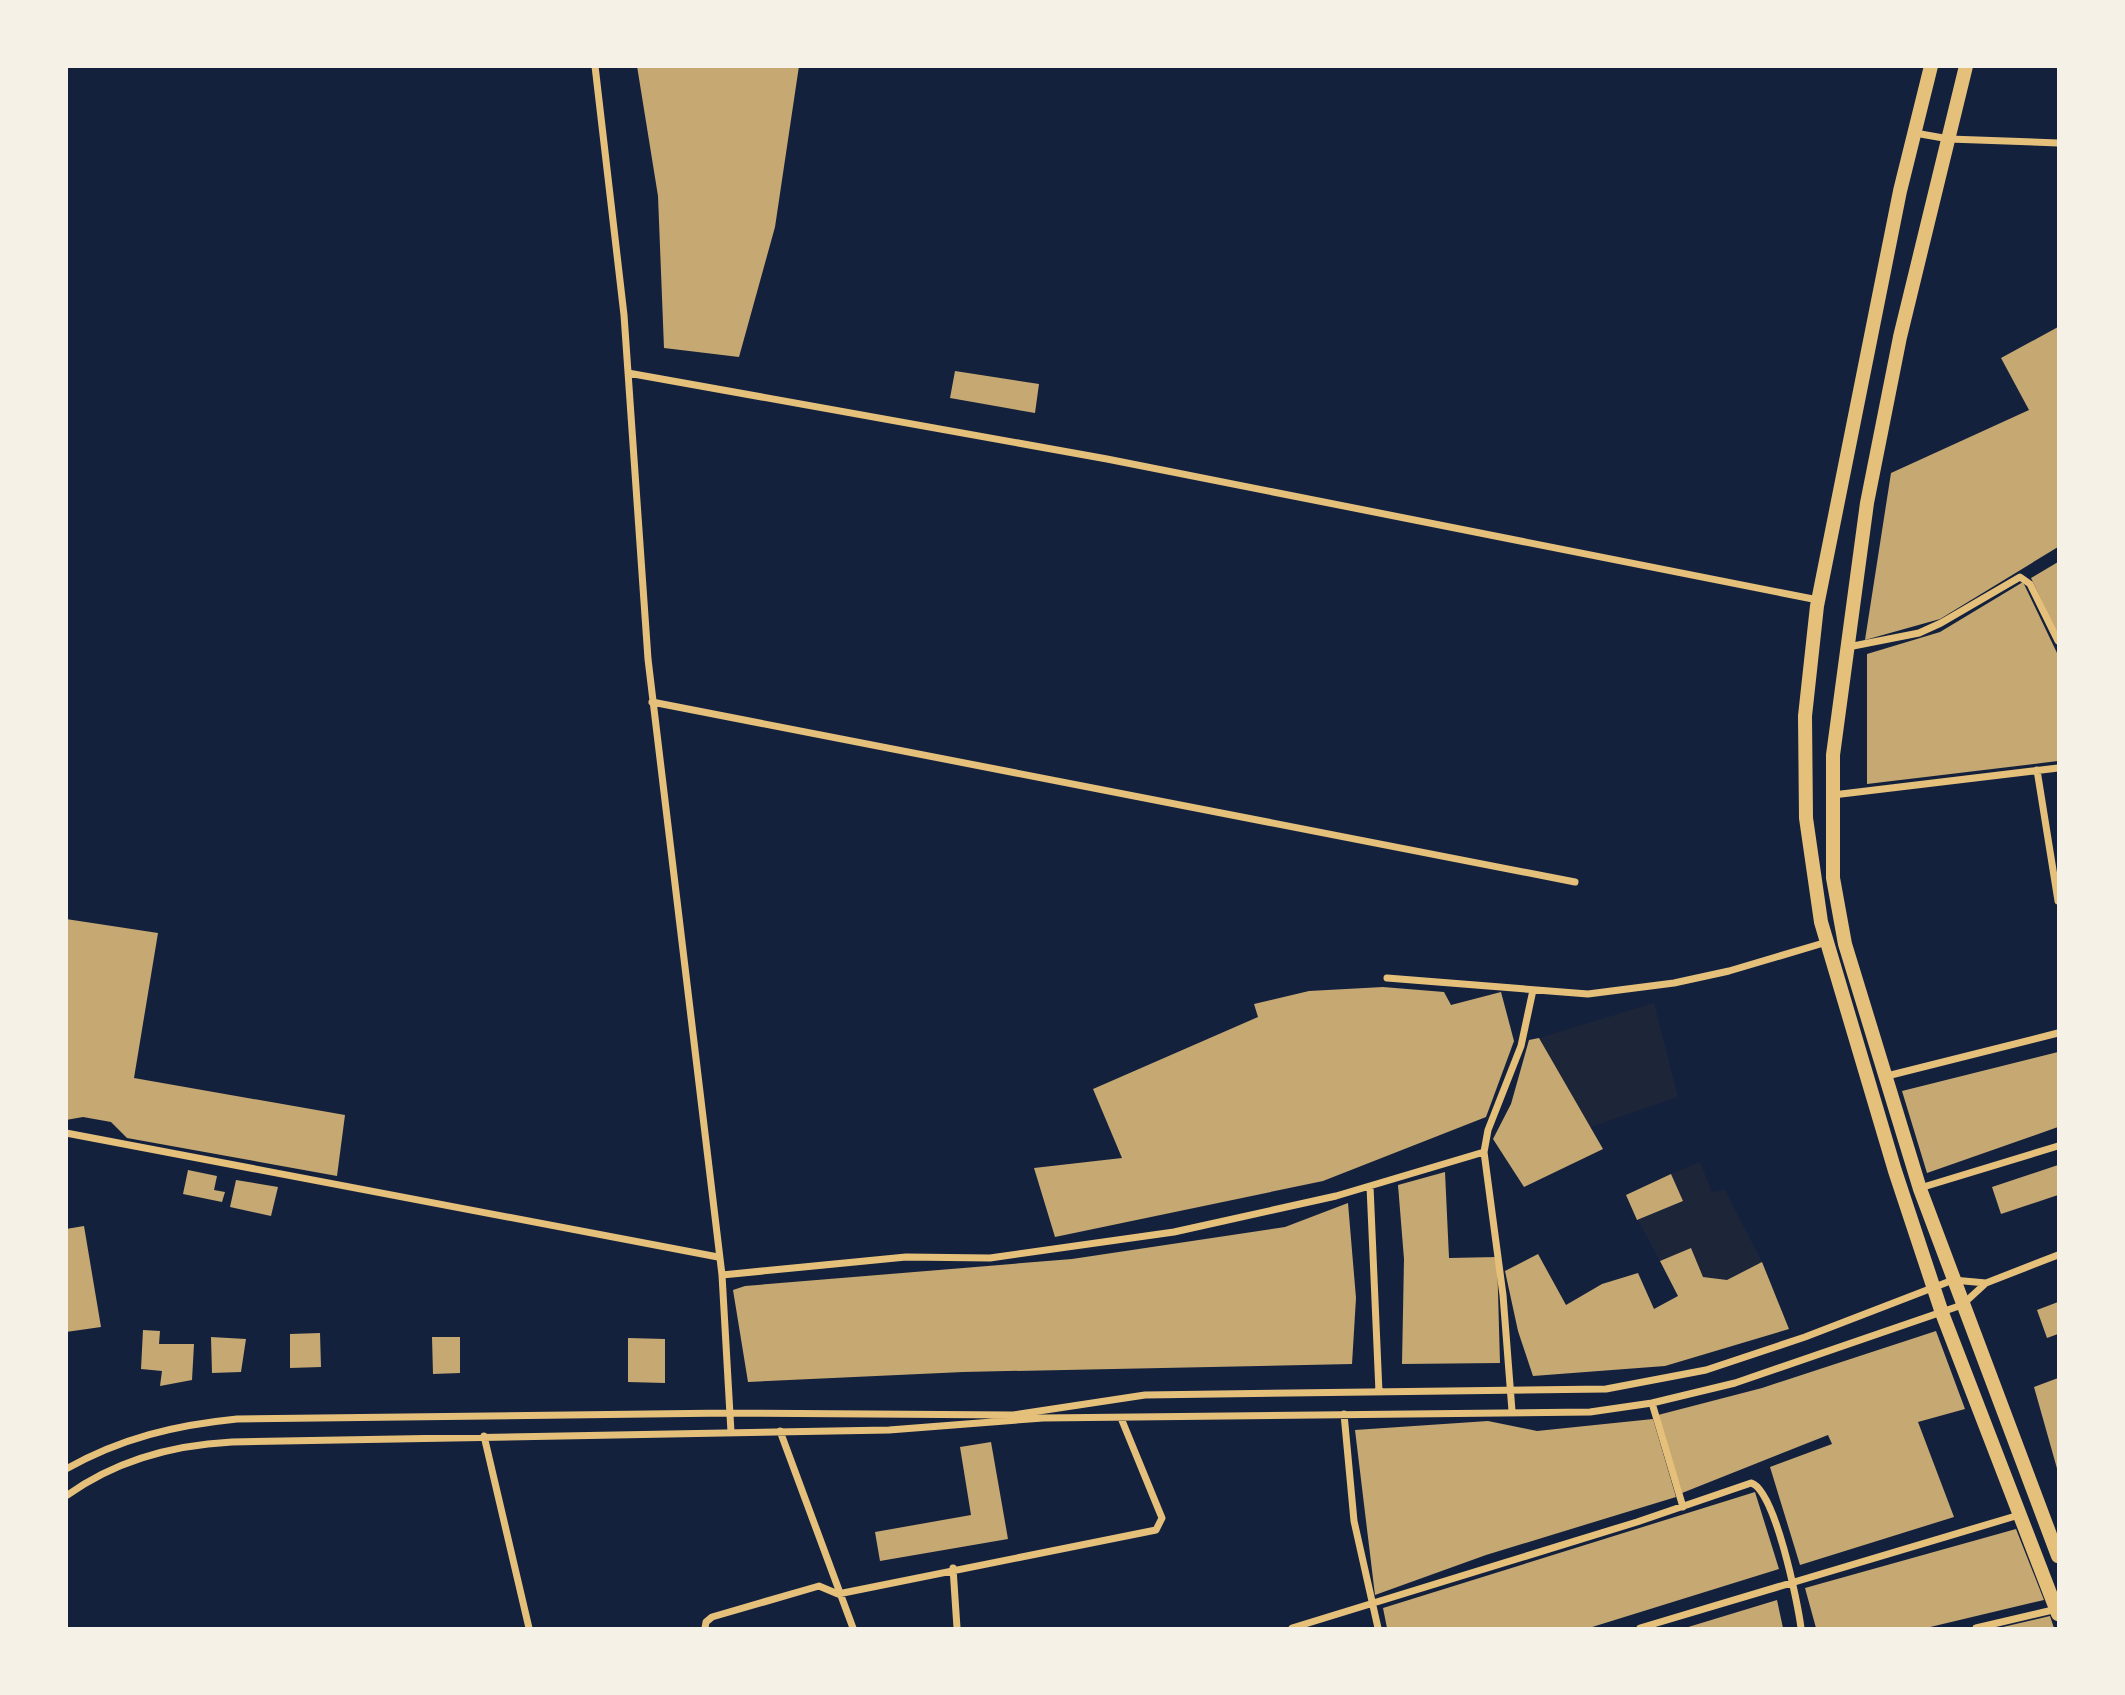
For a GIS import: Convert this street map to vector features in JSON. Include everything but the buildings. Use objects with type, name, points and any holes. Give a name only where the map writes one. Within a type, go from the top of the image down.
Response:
[{"type":"main road","points":[[1931,66],[1894,217],[1818,600],[1809,656],[1804,773],[1812,867],[1827,942],[1864,1070],[1942,1313],[2058,1611]]},
{"type":"main road","points":[[1966,66],[1900,337],[1867,503],[1847,647],[1831,795],[1832,867],[1844,943],[1920,1189],[1962,1305],[2055,1533],[2059,1556]]},
{"type":"street","points":[[595,66],[624,315],[652,702],[722,1275],[731,1432]]},
{"type":"street","points":[[1914,132],[1949,139],[2059,144]]},
{"type":"street","points":[[628,373],[1107,459],[1818,600]]},
{"type":"street","points":[[1847,647],[1919,633],[1941,624],[2021,577],[2030,583],[2059,641]]},
{"type":"street","points":[[652,702],[1575,882]]},
{"type":"street","points":[[1831,795],[2059,768]]},
{"type":"street","points":[[2037,770],[2059,901]]},
{"type":"street","points":[[1387,978],[1588,994],[1661,985],[1729,971],[1827,942]]},
{"type":"street","points":[[1512,1411],[1503,1295],[1484,1152],[1488,1130],[1521,1045],[1533,990]]},
{"type":"street","points":[[1887,1076],[2059,1033]]},
{"type":"street","points":[[66,1133],[718,1257]]},
{"type":"street","points":[[1920,1189],[2059,1146]]},
{"type":"street","points":[[722,1275],[906,1257],[990,1258],[1078,1247],[1228,1222],[1370,1186],[1484,1152]]},
{"type":"street","points":[[1370,1186],[1379,1392]]},
{"type":"street","points":[[66,1496],[146,1454],[193,1444],[484,1436],[889,1430],[1043,1418],[1590,1412],[1652,1403],[1735,1383],[1942,1313],[1962,1305],[1986,1283],[2059,1255]]},
{"type":"street","points":[[66,1469],[102,1450],[142,1435],[195,1423],[237,1419],[729,1413],[1013,1415],[1145,1395],[1606,1389],[1689,1374],[1805,1337],[1953,1280],[1986,1283]]},
{"type":"street","points":[[1652,1403],[1683,1507]]},
{"type":"street","points":[[1344,1414],[1354,1521],[1378,1629]]},
{"type":"street","points":[[705,1629],[706,1622],[712,1617],[819,1586],[838,1594],[1160,1527],[1162,1518],[1121,1418]]},
{"type":"street","points":[[780,1431],[853,1629]]},
{"type":"street","points":[[484,1436],[529,1629]]},
{"type":"street","points":[[1292,1629],[1683,1507],[1751,1483],[1765,1493],[1793,1582],[1801,1629]]},
{"type":"street","points":[[1640,1629],[2020,1515]]},
{"type":"street","points":[[953,1569],[957,1629]]},
{"type":"street","points":[[1976,1629],[2058,1611]]},
{"type":"shaded area","points":[[1654,1003],[1678,1097],[1590,1127],[1539,1038]]},
{"type":"shaded area","points":[[1700,1162],[1712,1192],[1725,1190],[1762,1262],[1727,1280],[1703,1277],[1691,1248],[1660,1261],[1638,1220],[1683,1201],[1671,1174]]}]
